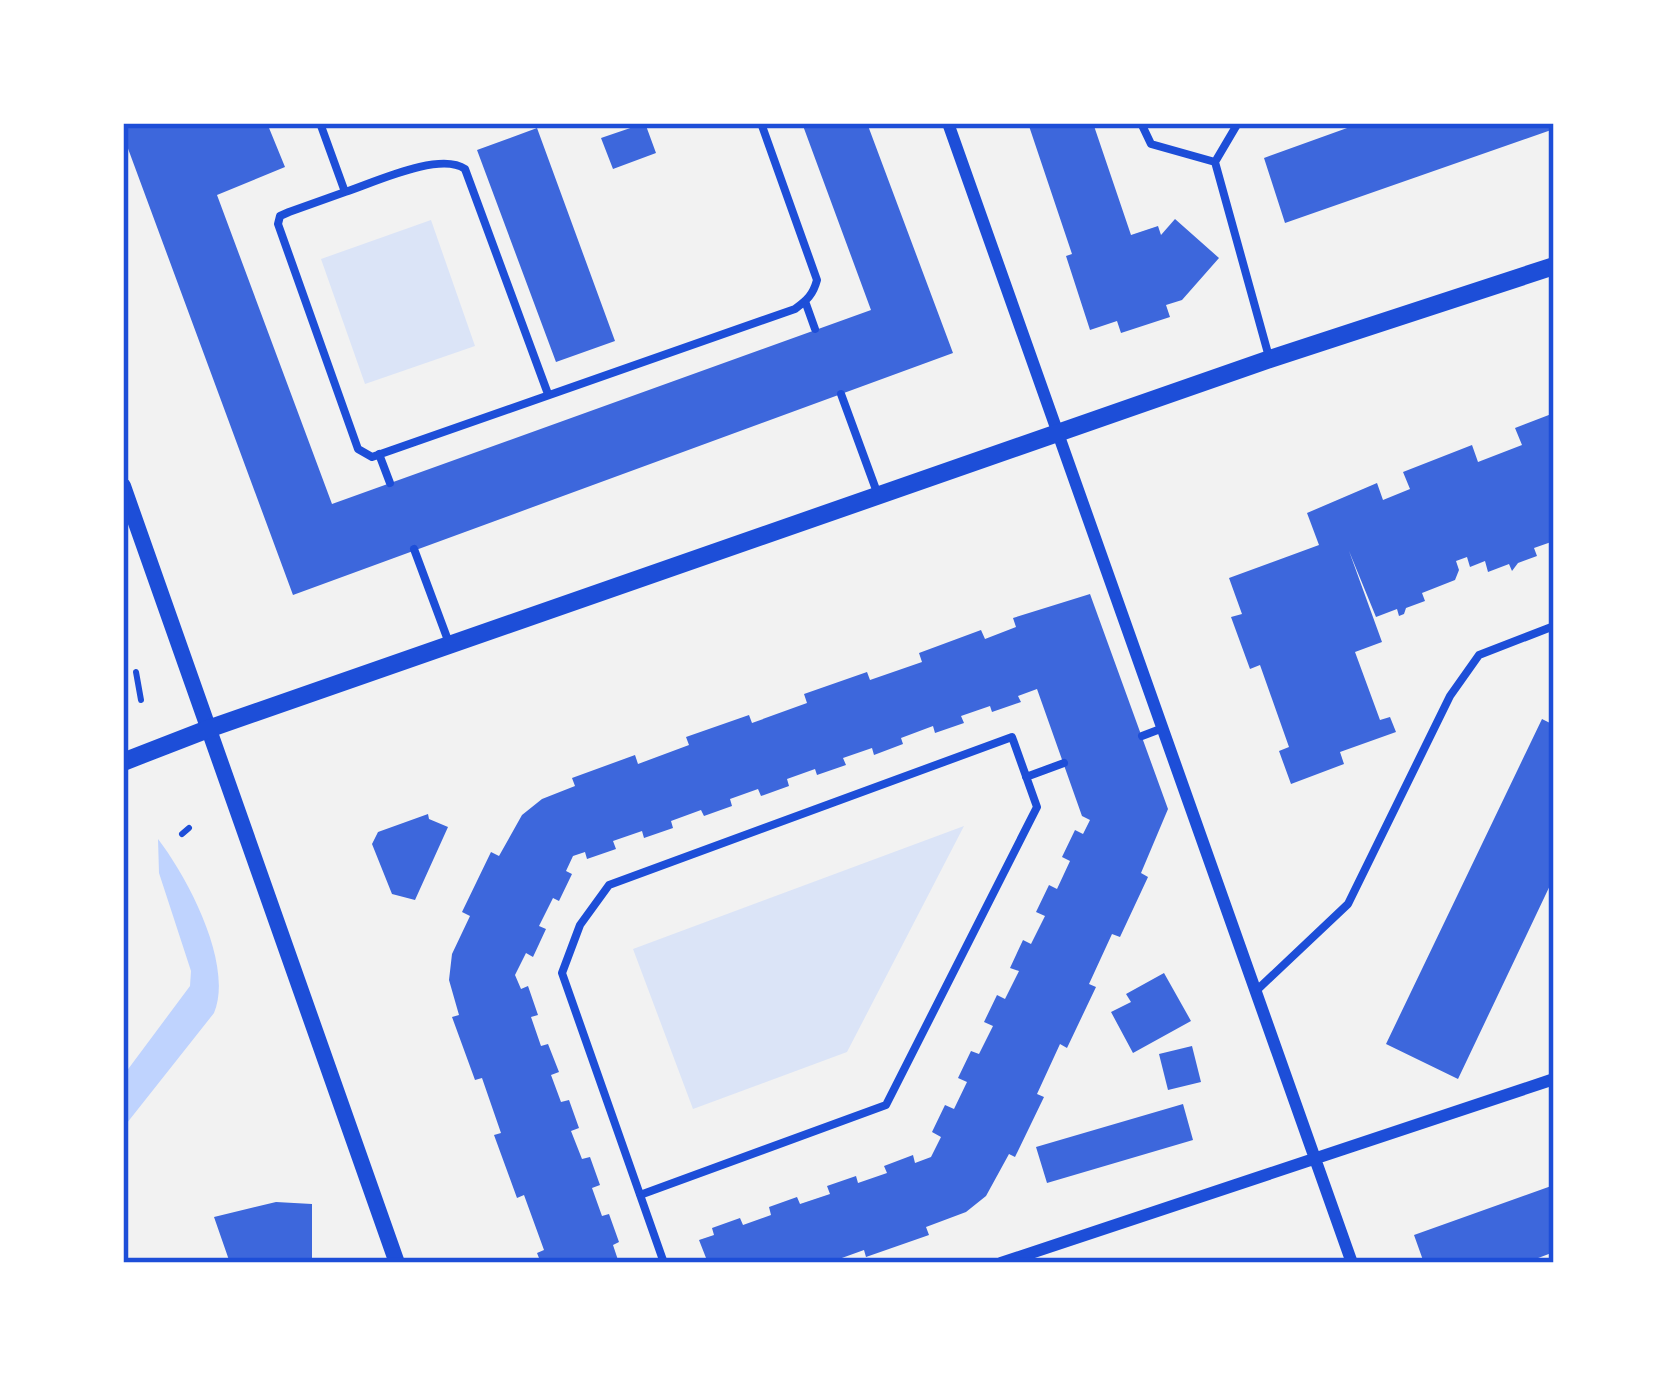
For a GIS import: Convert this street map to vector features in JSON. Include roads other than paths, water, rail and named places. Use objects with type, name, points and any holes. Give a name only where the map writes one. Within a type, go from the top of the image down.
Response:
[{"type":"main road","points":[[123,762],[1270,359],[1554,266]]},
{"type":"street","points":[[947,123],[1352,1263]]},
{"type":"street","points":[[123,486],[398,1263]]},
{"type":"street","points":[[1001,1263],[1554,1079]]},
{"type":"lane","points":[[320,123],[344,192]]},
{"type":"lane","points":[[548,394],[465,169],[458,164],[437,163],[280,217],[278,224],[358,449],[372,457],[795,309],[805,302],[817,280],[760,123]]},
{"type":"lane","points":[[1141,123],[1151,144],[1215,162]]},
{"type":"lane","points":[[1238,123],[1215,162],[1270,359]]},
{"type":"lane","points":[[805,302],[815,329]]},
{"type":"lane","points":[[841,394],[878,496]]},
{"type":"lane","points":[[379,454],[390,483]]},
{"type":"lane","points":[[414,549],[450,645]]},
{"type":"lane","points":[[1257,990],[1348,904],[1450,696],[1479,655],[1554,626]]},
{"type":"lane","points":[[1142,736],[1165,728]]},
{"type":"lane","points":[[640,1196],[886,1106],[1036,807],[1012,737],[608,885],[580,925],[562,973],[640,1196],[664,1263]]},
{"type":"lane","points":[[1026,777],[1064,764]]},
{"type":"water","points":[[158,839],[205,923],[219,993],[214,1013],[123,1128],[123,1076],[190,986],[191,971],[159,873]]}]
